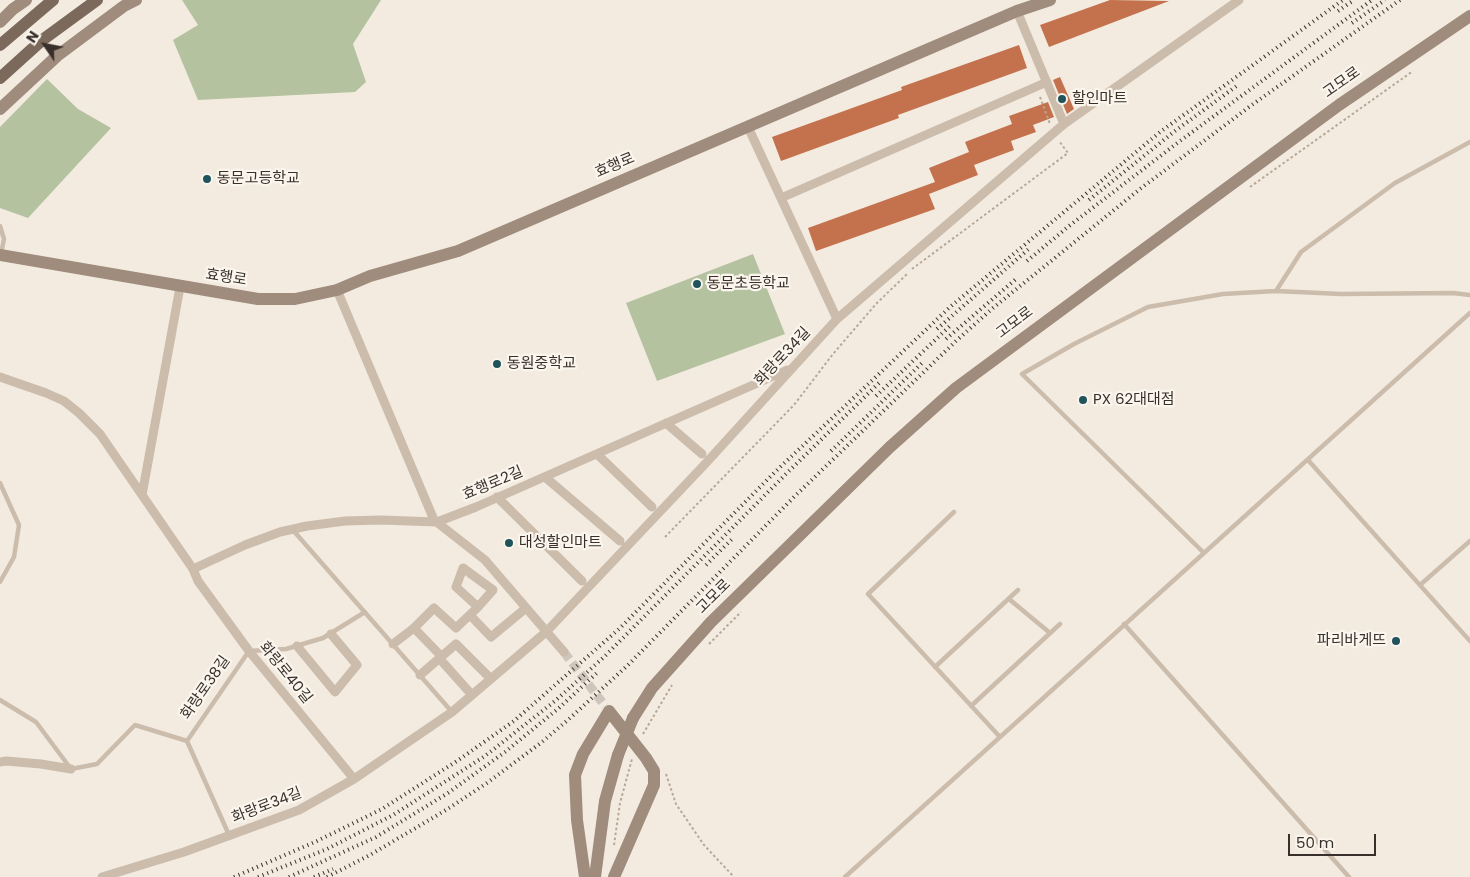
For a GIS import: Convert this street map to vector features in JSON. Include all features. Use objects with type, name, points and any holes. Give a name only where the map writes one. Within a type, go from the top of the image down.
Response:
[{"type":"main road","points":[[0,22],[13,9],[26,0]]},
{"type":"main road","points":[[0,45],[52,0]]},
{"type":"main road","points":[[0,78],[41,41],[96,0]]},
{"type":"main road","points":[[0,108],[57,56],[124,6],[136,0]]},
{"type":"main road","name":"효행로","points":[[0,257],[258,299],[295,299],[337,290],[370,276],[458,251],[1017,11],[1050,0]]},
{"type":"main road","name":"고모로","points":[[595,877],[604,801],[618,755],[633,718],[652,688],[711,622],[890,447],[956,388],[1339,105],[1470,16]]},
{"type":"main road","points":[[585,877],[577,820],[575,775],[583,754],[607,708],[654,771],[654,786],[614,877]]},
{"type":"street","name":"화랑로34길","points":[[102,877],[184,852],[299,810],[354,779],[452,712],[546,632],[699,470],[837,319],[1064,124],[1239,0]]},
{"type":"street","points":[[1017,11],[1064,124]]},
{"type":"street","points":[[781,198],[1046,82]]},
{"type":"street","points":[[748,127],[837,319]]},
{"type":"street","points":[[142,496],[180,287]]},
{"type":"street","points":[[337,290],[434,520],[484,560],[564,652]]},
{"type":"street","name":"효행로2길","points":[[193,568],[245,545],[292,529],[345,521],[436,522],[597,454],[792,368]]},
{"type":"street","points":[[0,377],[46,393],[64,402],[79,413],[100,434],[193,568]]},
{"type":"street","points":[[666,423],[702,454]]},
{"type":"street","points":[[597,454],[652,507]]},
{"type":"street","points":[[544,476],[620,541]]},
{"type":"street","points":[[497,497],[582,581]]},
{"type":"street","name":"화랑로40길","points":[[193,568],[198,581],[249,651],[354,779]]},
{"type":"street","points":[[393,644],[414,628],[434,608],[456,628],[478,607],[493,590],[463,568],[456,587],[478,607]]},
{"type":"street","points":[[470,615],[491,636],[526,608]]},
{"type":"street","points":[[414,628],[472,695]]},
{"type":"street","points":[[297,646],[335,692],[357,665],[331,634]]},
{"type":"street","points":[[420,674],[456,644],[491,679]]},
{"type":"street","name":"화랑로38길","points":[[0,762],[71,769]]},
{"type":"lane","points":[[1276,291],[1301,252],[1395,183],[1470,142]]},
{"type":"lane","points":[[0,226],[4,239],[0,257]]},
{"type":"lane","points":[[1204,553],[1022,374],[1074,344],[1148,307],[1223,294],[1276,291],[1341,294],[1453,293],[1470,295]]},
{"type":"lane","points":[[845,877],[1470,313]]},
{"type":"lane","points":[[1308,460],[1470,641]]},
{"type":"lane","points":[[0,483],[19,526],[14,557],[0,582]]},
{"type":"lane","points":[[954,512],[868,594],[1000,737]]},
{"type":"lane","points":[[292,529],[452,712]]},
{"type":"lane","points":[[1420,585],[1470,541]]},
{"type":"lane","points":[[935,667],[1018,590]]},
{"type":"lane","points":[[1009,599],[1050,633]]},
{"type":"lane","points":[[249,651],[286,650],[324,638],[365,612]]},
{"type":"lane","points":[[971,706],[1060,624]]},
{"type":"lane","points":[[1124,624],[1349,877]]},
{"type":"lane","name":"화랑로38길","points":[[187,741],[249,651]]},
{"type":"lane","points":[[0,700],[36,722],[71,769]]},
{"type":"lane","name":"화랑로38길","points":[[71,769],[96,764],[135,725],[187,741],[229,835]]},
{"type":"path","points":[[1245,191],[1414,70]]},
{"type":"path","points":[[665,537],[794,405],[833,354],[876,304],[911,270],[1068,154],[1054,133],[1040,97]]},
{"type":"path","points":[[704,649],[743,609]]},
{"type":"path","points":[[641,739],[672,685]]},
{"type":"path","points":[[613,853],[620,802],[634,754]]},
{"type":"path","points":[[654,771],[662,769],[668,776],[676,804],[704,845],[734,877]]},
{"type":"green space","points":[[182,0],[381,0],[353,44],[366,82],[355,92],[198,100],[173,40],[198,25]]},
{"type":"green space","points":[[47,79],[78,109],[111,128],[28,218],[0,208],[0,127]]},
{"type":"green space","points":[[753,254],[785,334],[657,381],[626,303]]},
{"type":"building","points":[[1110,0],[1169,1],[1049,47],[1040,25]]},
{"type":"building","points":[[1019,45],[1027,68],[898,115],[899,118],[781,161],[772,137],[902,90],[901,87]]},
{"type":"building","points":[[1060,77],[1074,109],[1067,114],[1053,80]]},
{"type":"building","points":[[1048,102],[1054,117],[1033,125],[1036,132],[1011,141],[1014,150],[974,165],[978,175],[929,194],[935,209],[816,251],[808,228],[935,182],[929,168],[969,152],[965,142],[1012,124],[1009,116]]},
{"type":"tunnel","points":[[564,652],[605,706]]},
{"type":"railway","points":[[234,877],[315,842],[382,809],[457,761],[514,721],[619,629],[776,471],[950,307],[1160,132],[1343,0]]},
{"type":"railway","points":[[1338,11],[1354,0]]},
{"type":"railway","points":[[1027,261],[1069,226],[1180,141],[1372,0]]},
{"type":"railway","points":[[1352,23],[1385,0]]},
{"type":"railway","points":[[327,877],[370,855],[446,810],[487,783],[542,742],[627,666],[795,496],[956,341],[993,308],[1140,189],[1249,107],[1400,0]]},
{"type":"railway","points":[[1089,200],[1175,131],[1238,85]]},
{"type":"railway","points":[[937,329],[1031,247]]},
{"type":"railway","points":[[946,339],[1016,279]]},
{"type":"railway","points":[[876,396],[951,325]]},
{"type":"railway","points":[[831,451],[923,362]]},
{"type":"railway","points":[[258,877],[327,849],[393,815],[485,756],[555,701],[604,657],[880,382]]},
{"type":"railway","points":[[706,565],[734,537]]},
{"type":"railway","points":[[289,877],[376,837],[448,793],[505,752],[559,708],[598,672]]},
{"type":"railway","points":[[314,877],[333,869]]},
{"type":"place","name":"할인마트","points":[[1062,99]]},
{"type":"place","name":"동문고등학교","points":[[207,179]]},
{"type":"place","name":"동문초등학교","points":[[697,284]]},
{"type":"place","name":"동원중학교","points":[[497,364]]},
{"type":"place","name":"PX 62대대점","points":[[1083,400]]},
{"type":"place","name":"대성할인마트","points":[[509,543]]},
{"type":"place","name":"파리바게뜨","points":[[1396,641]]}]
